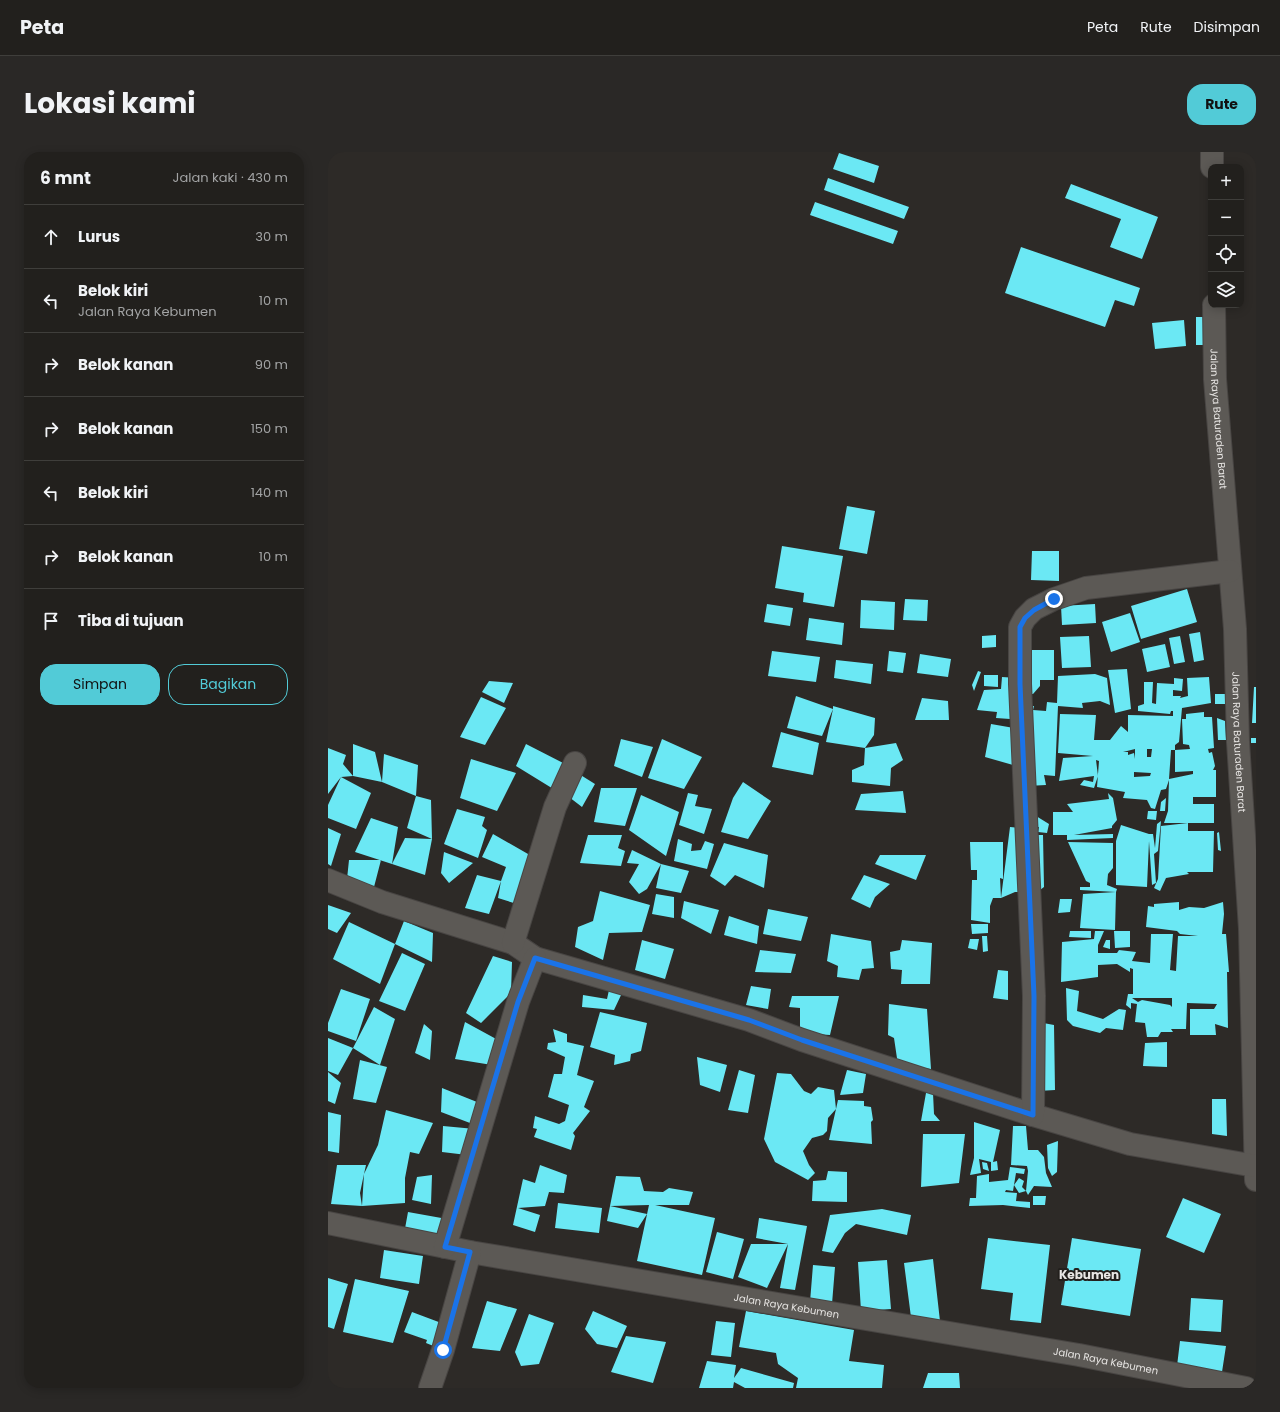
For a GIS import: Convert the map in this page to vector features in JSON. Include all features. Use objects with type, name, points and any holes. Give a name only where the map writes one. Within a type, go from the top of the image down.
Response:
[{"type":"street","points":[[1212,152],[1212,164]]},
{"type":"street","name":"Jalan Raya Baturaden Barat","points":[[1214,308],[1215,379],[1235,629],[1247,743],[1253,929],[1255,1173]]},
{"type":"street","points":[[1033,1115],[1034,996],[1020,684],[1020,627],[1025,618],[1034,610],[1054,599],[1086,588],[1230,571]]},
{"type":"street","points":[[513,943],[555,807],[575,763]]},
{"type":"street","points":[[328,880],[382,902],[513,943],[535,958],[749,1020],[802,1040],[1033,1115],[1130,1144],[1255,1173]]},
{"type":"street","points":[[445,1247],[518,1002],[535,958]]},
{"type":"street","name":"Jalan Raya Kebumen","points":[[328,1223],[470,1252],[1078,1355],[1246,1388]]},
{"type":"street","points":[[430,1388],[443,1350],[470,1252]]},
{"type":"building","points":[[839,153],[879,166],[874,183],[833,169]]},
{"type":"building","points":[[828,178],[909,207],[904,219],[824,190]]},
{"type":"building","points":[[1071,184],[1158,217],[1142,259],[1110,247],[1121,219],[1065,198]]},
{"type":"building","points":[[815,202],[898,231],[893,244],[810,215]]},
{"type":"building","points":[[1021,247],[1140,288],[1134,306],[1115,300],[1105,327],[1005,293]]},
{"type":"building","points":[[1196,317],[1213,317],[1212,345],[1196,345]]},
{"type":"building","points":[[1184,320],[1186,346],[1155,349],[1152,323]]},
{"type":"building","points":[[847,506],[875,511],[867,554],[839,549]]},
{"type":"building","points":[[782,546],[843,556],[834,607],[803,602],[804,593],[775,588]]},
{"type":"building","points":[[1032,551],[1059,551],[1059,581],[1031,580]]},
{"type":"building","points":[[1187,589],[1197,622],[1141,639],[1131,606]]},
{"type":"building","points":[[905,599],[928,600],[927,621],[903,620]]},
{"type":"building","points":[[861,600],[895,602],[894,630],[860,628]]},
{"type":"building","points":[[767,604],[793,608],[790,626],[764,622]]},
{"type":"building","points":[[1095,604],[1096,623],[1062,625],[1061,606]]},
{"type":"building","points":[[1130,613],[1140,642],[1111,652],[1102,622]]},
{"type":"building","points":[[809,618],[844,623],[842,645],[806,640]]},
{"type":"building","points":[[1200,632],[1204,660],[1194,662],[1189,634]]},
{"type":"building","points":[[996,635],[996,647],[982,648],[982,636]]},
{"type":"building","points":[[1089,636],[1091,667],[1062,668],[1060,637]]},
{"type":"building","points":[[1180,636],[1185,662],[1174,664],[1169,638]]},
{"type":"building","points":[[1165,644],[1170,667],[1147,672],[1142,649]]},
{"type":"building","points":[[1027,650],[1054,650],[1054,680],[1040,680],[1040,686],[1033,694],[1025,694]]},
{"type":"building","points":[[772,651],[820,657],[816,682],[768,676]]},
{"type":"building","points":[[889,651],[906,653],[903,673],[887,671]]},
{"type":"building","points":[[920,654],[951,659],[948,677],[917,673]]},
{"type":"building","points":[[836,660],[873,664],[871,684],[834,678]]},
{"type":"building","points":[[1127,669],[1131,709],[1115,713],[1108,670]]},
{"type":"building","points":[[978,671],[981,672],[974,691],[972,685]]},
{"type":"building","points":[[1095,674],[1107,678],[1110,705],[1100,701],[1082,703],[1083,708],[1058,706],[1055,776],[1044,775],[1046,785],[1027,786],[1024,706],[1034,706],[1033,710],[1046,711],[1047,702],[1057,703],[1058,676]]},
{"type":"building","points":[[984,675],[998,675],[998,687],[984,686]]},
{"type":"building","points":[[1002,677],[1019,678],[1020,724],[1010,719],[996,718],[997,712],[977,710],[984,690],[1001,689]]},
{"type":"building","points":[[1209,677],[1211,703],[1182,708],[1179,742],[1175,745],[1175,750],[1190,749],[1189,745],[1183,744],[1182,719],[1186,719],[1186,714],[1204,712],[1204,717],[1212,717],[1214,748],[1208,749],[1209,753],[1212,752],[1215,766],[1213,770],[1216,770],[1216,797],[1193,797],[1193,804],[1214,804],[1214,823],[1164,823],[1168,811],[1169,780],[1166,789],[1161,790],[1155,809],[1151,808],[1147,800],[1123,798],[1125,792],[1097,787],[1098,777],[1094,788],[1080,785],[1084,780],[1093,782],[1094,776],[1059,781],[1063,758],[1093,756],[1058,753],[1060,714],[1096,715],[1094,740],[1110,740],[1121,726],[1128,732],[1128,715],[1173,716],[1173,711],[1171,711],[1170,714],[1138,711],[1138,706],[1144,704],[1144,682],[1153,682],[1152,703],[1156,704],[1157,683],[1174,684],[1174,678],[1183,679],[1182,691],[1173,690],[1173,696],[1181,696],[1180,698],[1188,696],[1187,678]],"holes":[[[1135,749],[1135,759],[1134,753],[1128,755],[1128,752],[1123,752]],[[1147,749],[1152,749],[1151,757],[1147,757]],[[1171,750],[1175,750],[1175,772],[1193,771],[1193,774],[1169,779]],[[1096,760],[1099,761],[1098,775]],[[1134,772],[1151,773],[1150,776],[1134,777]]]},
{"type":"building","points":[[489,681],[513,683],[504,703],[482,692]]},
{"type":"building","points":[[1254,687],[1256,687],[1256,723],[1252,723]]},
{"type":"building","points":[[1215,694],[1226,694],[1225,704],[1215,704]]},
{"type":"building","points":[[796,696],[833,709],[822,736],[787,728]]},
{"type":"building","points":[[481,697],[506,708],[485,745],[460,737]]},
{"type":"building","points":[[922,698],[948,701],[949,720],[915,720]]},
{"type":"building","points":[[833,706],[875,718],[874,735],[865,748],[826,742]]},
{"type":"building","points":[[1217,718],[1225,721],[1226,740],[1218,740]]},
{"type":"building","points":[[991,724],[1014,728],[1013,765],[985,757]]},
{"type":"building","points":[[781,732],[819,743],[813,775],[772,767]]},
{"type":"building","points":[[1251,738],[1256,738],[1256,743],[1251,743]]},
{"type":"building","points":[[621,739],[653,747],[642,777],[614,766]]},
{"type":"building","points":[[662,739],[702,757],[684,789],[648,778]]},
{"type":"building","points":[[896,743],[903,760],[891,768],[890,786],[852,782],[852,770],[864,765],[865,748]]},
{"type":"building","points":[[353,744],[375,752],[382,782],[353,776]]},
{"type":"building","points":[[526,744],[567,765],[555,790],[516,766]]},
{"type":"building","points":[[328,748],[346,755],[343,764],[353,776],[341,777],[328,794]]},
{"type":"building","points":[[384,754],[418,765],[416,796],[382,782]]},
{"type":"building","points":[[471,759],[516,773],[497,811],[460,798]]},
{"type":"building","points":[[579,774],[595,784],[582,807],[569,797]]},
{"type":"building","points":[[341,777],[371,793],[356,829],[328,818],[328,805]]},
{"type":"building","points":[[743,782],[771,801],[748,839],[721,832],[733,798]]},
{"type":"building","points":[[601,788],[637,788],[625,826],[594,822]]},
{"type":"building","points":[[903,791],[906,813],[855,810],[861,794]]},
{"type":"building","points":[[688,793],[698,795],[695,806],[712,809],[704,834],[679,825]]},
{"type":"building","points":[[1108,793],[1113,798],[1117,820],[1112,828],[1074,835],[1113,834],[1113,838],[1067,840],[1067,835],[1053,835],[1053,812],[1073,812],[1067,804],[1109,799]]},
{"type":"building","points":[[641,795],[679,812],[666,856],[629,830]]},
{"type":"building","points":[[416,796],[431,800],[432,839],[407,828]]},
{"type":"building","points":[[1166,798],[1165,811],[1160,811],[1161,802]]},
{"type":"building","points":[[457,809],[485,817],[482,826],[487,830],[478,858],[444,844]]},
{"type":"building","points":[[1028,811],[1049,824],[1047,833],[1038,832],[1039,827],[1030,828]]},
{"type":"building","points":[[1148,811],[1157,811],[1156,820],[1147,819]]},
{"type":"building","points":[[371,818],[398,827],[392,864],[355,852]]},
{"type":"building","points":[[1161,821],[1158,851],[1154,854],[1156,883],[1152,885],[1149,841],[1147,887],[1116,885],[1116,841],[1121,825],[1153,834],[1155,848],[1157,824]]},
{"type":"building","points":[[1188,823],[1188,831],[1214,831],[1213,872],[1187,872],[1189,874],[1166,878],[1160,891],[1154,888],[1158,879],[1161,826]]},
{"type":"building","points":[[1010,827],[1021,828],[1024,892],[1015,892],[1001,898]]},
{"type":"building","points":[[328,828],[341,834],[331,866],[328,864]]},
{"type":"building","points":[[1219,832],[1221,851],[1218,850],[1217,833]]},
{"type":"building","points":[[493,834],[535,858],[517,904],[498,898],[501,881],[506,867],[482,857]]},
{"type":"building","points":[[588,835],[622,835],[618,848],[625,851],[621,866],[580,863]]},
{"type":"building","points":[[1030,835],[1043,835],[1044,887],[1032,896]]},
{"type":"building","points":[[405,838],[432,839],[425,875],[392,864]]},
{"type":"building","points":[[678,839],[692,844],[691,851],[701,850],[705,841],[714,844],[707,869],[674,861]]},
{"type":"building","points":[[970,842],[1003,842],[1003,879],[1000,878],[1001,898],[993,898],[990,906],[990,923],[971,920],[972,880],[977,880],[977,870],[971,870]]},
{"type":"building","points":[[1068,842],[1113,843],[1113,868],[1108,874],[1107,885],[1117,889],[1116,892],[1080,890],[1080,887],[1090,887],[1090,883],[1086,881]]},
{"type":"building","points":[[724,843],[768,855],[764,888],[735,875],[725,886],[710,876]]},
{"type":"building","points":[[632,850],[661,864],[647,889],[639,894],[629,882],[639,864],[627,863]]},
{"type":"building","points":[[444,852],[473,863],[449,883],[441,873]]},
{"type":"building","points":[[880,855],[926,855],[916,880],[875,864]]},
{"type":"building","points":[[349,860],[381,860],[374,887],[347,879]]},
{"type":"building","points":[[661,864],[689,871],[681,893],[656,888]]},
{"type":"building","points":[[477,875],[501,881],[489,914],[465,908]]},
{"type":"building","points":[[864,875],[890,884],[875,897],[870,908],[851,899]]},
{"type":"building","points":[[600,891],[650,905],[642,932],[609,933],[603,960],[575,947],[578,927],[593,921]]},
{"type":"building","points":[[1116,892],[1115,930],[1080,928],[1083,894]]},
{"type":"building","points":[[656,894],[674,897],[674,918],[652,914]]},
{"type":"building","points":[[1060,899],[1072,899],[1070,912],[1058,913]]},
{"type":"building","points":[[684,901],[719,910],[711,934],[681,918]]},
{"type":"building","points":[[1179,902],[1179,910],[1189,907],[1204,908],[1223,902],[1224,914],[1222,934],[1226,934],[1229,972],[1227,972],[1228,1028],[1215,1024],[1216,1035],[1190,1035],[1190,1009],[1214,1009],[1217,1004],[1187,1003],[1186,1029],[1171,1029],[1173,1032],[1161,1032],[1158,1037],[1147,1037],[1145,1023],[1135,1022],[1137,1004],[1131,1003],[1131,1009],[1126,1005],[1128,994],[1133,994],[1133,969],[1130,968],[1130,972],[1117,964],[1098,965],[1098,977],[1061,982],[1062,942],[1094,939],[1095,931],[1104,931],[1098,945],[1098,953],[1117,953],[1119,950],[1136,952],[1132,961],[1150,963],[1151,934],[1173,934],[1170,970],[1176,971],[1178,936],[1198,936],[1180,934],[1177,931],[1146,927],[1148,906],[1154,907],[1154,904]],"holes":[[[1132,998],[1172,998],[1172,1007],[1170,1005],[1142,1000],[1138,1002]]]},
{"type":"building","points":[[328,905],[351,913],[337,933],[328,929]]},
{"type":"building","points":[[768,909],[808,917],[801,941],[763,934]]},
{"type":"building","points":[[729,916],[759,926],[757,944],[724,935]]},
{"type":"building","points":[[404,921],[433,933],[432,962],[395,944]]},
{"type":"building","points":[[349,922],[395,944],[380,984],[333,959]]},
{"type":"building","points":[[971,924],[988,924],[988,933],[972,934]]},
{"type":"building","points":[[1070,931],[1091,931],[1091,938],[1069,937]]},
{"type":"building","points":[[1114,931],[1130,931],[1130,947],[1115,948]]},
{"type":"building","points":[[831,934],[871,941],[874,968],[862,969],[859,980],[837,977],[838,966],[827,961]]},
{"type":"building","points":[[982,936],[987,936],[988,951],[983,952]]},
{"type":"building","points":[[970,939],[979,939],[977,950],[968,948]]},
{"type":"building","points":[[642,940],[674,949],[665,979],[635,970]]},
{"type":"building","points":[[902,940],[932,943],[930,984],[901,984],[902,970],[891,969],[890,952],[900,950]]},
{"type":"building","points":[[1106,940],[1110,940],[1110,949],[1103,947]]},
{"type":"building","points":[[760,950],[796,954],[791,973],[755,972]]},
{"type":"building","points":[[402,953],[425,964],[405,1011],[379,1001]]},
{"type":"building","points":[[493,956],[512,962],[511,993],[481,1023],[466,1013]]},
{"type":"building","points":[[998,970],[1008,971],[1008,1000],[993,998]]},
{"type":"building","points":[[751,986],[771,989],[768,1009],[746,1005]]},
{"type":"building","points":[[1066,988],[1079,991],[1077,1011],[1103,1019],[1119,1009],[1126,1010],[1123,1030],[1106,1028],[1100,1033],[1073,1026],[1067,1020]]},
{"type":"building","points":[[341,989],[370,999],[356,1041],[328,1031],[328,1023]]},
{"type":"building","points":[[609,990],[622,993],[614,1010],[582,1007],[583,995],[607,999]]},
{"type":"building","points":[[792,996],[839,996],[830,1035],[800,1033],[800,1008],[789,1007]]},
{"type":"building","points":[[889,1004],[927,1009],[931,1069],[898,1065],[894,1038],[888,1035]]},
{"type":"building","points":[[374,1007],[395,1019],[380,1065],[353,1048]]},
{"type":"building","points":[[600,1012],[647,1023],[641,1051],[631,1054],[630,1061],[614,1065],[615,1055],[590,1047]]},
{"type":"building","points":[[465,1022],[498,1040],[492,1065],[455,1059]]},
{"type":"building","points":[[1038,1022],[1054,1025],[1055,1090],[1038,1091]]},
{"type":"building","points":[[424,1024],[432,1031],[430,1060],[415,1053]]},
{"type":"building","points":[[553,1029],[567,1034],[567,1042],[584,1046],[577,1075],[594,1081],[584,1107],[590,1111],[573,1133],[575,1136],[571,1150],[534,1137],[537,1129],[533,1128],[535,1116],[559,1124],[565,1121],[569,1105],[548,1097],[554,1074],[562,1074],[565,1057],[547,1049],[548,1043],[556,1042]]},
{"type":"building","points":[[328,1038],[353,1048],[338,1075],[328,1071]]},
{"type":"building","points":[[1167,1042],[1167,1067],[1143,1066],[1145,1043]]},
{"type":"building","points":[[697,1057],[727,1065],[720,1092],[700,1085]]},
{"type":"building","points":[[360,1060],[387,1067],[376,1103],[353,1099]]},
{"type":"building","points":[[739,1070],[755,1075],[748,1113],[728,1110]]},
{"type":"building","points":[[847,1070],[866,1074],[863,1093],[840,1095]]},
{"type":"building","points":[[328,1072],[341,1083],[335,1104],[328,1101]]},
{"type":"building","points":[[777,1073],[791,1074],[804,1091],[811,1094],[818,1087],[834,1090],[836,1109],[828,1118],[827,1131],[823,1135],[812,1138],[803,1151],[809,1165],[815,1173],[808,1180],[775,1162],[764,1139]]},
{"type":"building","points":[[442,1088],[477,1102],[470,1123],[441,1112]]},
{"type":"building","points":[[926,1093],[933,1093],[934,1114],[940,1121],[921,1121]]},
{"type":"building","points":[[1212,1099],[1226,1099],[1227,1136],[1212,1134]]},
{"type":"building","points":[[838,1100],[864,1101],[864,1106],[871,1107],[873,1120],[871,1122],[872,1144],[829,1140]]},
{"type":"building","points":[[386,1110],[433,1123],[419,1154],[410,1152],[405,1178],[405,1203],[362,1206],[364,1174],[378,1145]]},
{"type":"building","points":[[328,1112],[341,1115],[339,1153],[328,1151]]},
{"type":"building","points":[[974,1122],[1000,1130],[993,1162],[997,1161],[998,1170],[991,1171],[991,1162],[979,1159],[981,1173],[970,1175],[974,1158]]},
{"type":"building","points":[[443,1126],[475,1129],[467,1155],[442,1152]]},
{"type":"building","points":[[1013,1126],[1026,1126],[1028,1150],[1038,1150],[1044,1157],[1046,1173],[1052,1187],[1034,1186],[1028,1195],[1026,1191],[1027,1166],[1011,1165]]},
{"type":"building","points":[[923,1134],[965,1134],[959,1183],[921,1187]]},
{"type":"building","points":[[1058,1141],[1057,1172],[1052,1176],[1048,1168],[1047,1145]]},
{"type":"building","points":[[982,1162],[987,1163],[989,1171],[983,1169]]},
{"type":"building","points":[[337,1165],[366,1165],[360,1193],[362,1206],[331,1204]]},
{"type":"building","points":[[540,1165],[567,1175],[564,1193],[549,1192],[545,1206],[518,1208],[540,1215],[535,1232],[513,1225],[523,1179],[535,1183]]},
{"type":"building","points":[[1010,1167],[1025,1169],[1024,1174],[1016,1173],[1013,1191],[1006,1190],[1005,1192],[1017,1193],[1016,1201],[1030,1202],[1030,1208],[1003,1205],[969,1206],[970,1198],[976,1198],[977,1176],[989,1174],[989,1182],[1008,1180]]},
{"type":"building","points":[[828,1171],[847,1172],[847,1202],[812,1201],[813,1181],[826,1180]]},
{"type":"building","points":[[432,1175],[431,1204],[412,1200],[417,1177]]},
{"type":"building","points":[[616,1176],[640,1177],[644,1191],[663,1192],[669,1188],[693,1192],[689,1205],[655,1205],[715,1218],[702,1275],[637,1261],[649,1205],[610,1206]]},
{"type":"building","points":[[1019,1178],[1024,1181],[1022,1187],[1026,1191],[1019,1193],[1014,1185]]},
{"type":"building","points":[[1033,1196],[1046,1196],[1045,1205],[1033,1205]]},
{"type":"building","points":[[1183,1198],[1221,1214],[1204,1253],[1166,1237]]},
{"type":"building","points":[[558,1203],[602,1208],[599,1233],[555,1228]]},
{"type":"building","points":[[610,1206],[647,1214],[638,1228],[607,1221]]},
{"type":"building","points":[[882,1209],[911,1215],[907,1235],[856,1224],[845,1233],[833,1253],[822,1251],[830,1215]]},
{"type":"building","points":[[408,1212],[447,1219],[443,1241],[404,1234]]},
{"type":"building","points":[[759,1218],[807,1226],[795,1290],[780,1288],[788,1244],[756,1238]]},
{"type":"building","points":[[717,1232],[744,1239],[733,1279],[706,1272]]},
{"type":"building","points":[[988,1238],[1050,1245],[1041,1323],[1010,1320],[1013,1293],[981,1289]]},
{"type":"building","points":[[1072,1238],[1141,1249],[1130,1316],[1061,1305]]},
{"type":"building","points":[[751,1244],[788,1244],[767,1288],[738,1277]]},
{"type":"building","points":[[384,1250],[423,1256],[419,1284],[380,1278]]},
{"type":"building","points":[[933,1259],[940,1321],[912,1325],[904,1263]]},
{"type":"building","points":[[887,1260],[891,1309],[861,1311],[858,1262]]},
{"type":"building","points":[[813,1265],[835,1267],[832,1304],[810,1302]]},
{"type":"building","points":[[328,1278],[348,1284],[334,1329],[328,1327]]},
{"type":"building","points":[[355,1279],[409,1291],[393,1343],[343,1332]]},
{"type":"building","points":[[1191,1298],[1223,1300],[1221,1332],[1189,1330]]},
{"type":"building","points":[[487,1301],[517,1309],[500,1351],[472,1348]]},
{"type":"building","points":[[593,1311],[627,1326],[617,1348],[597,1344],[585,1329]]},
{"type":"building","points":[[746,1311],[854,1330],[849,1361],[884,1365],[882,1388],[796,1388],[798,1378],[778,1364],[776,1353],[739,1347]]},
{"type":"building","points":[[412,1312],[444,1324],[436,1347],[426,1343],[427,1340],[404,1332]]},
{"type":"building","points":[[529,1314],[554,1323],[539,1364],[521,1366],[515,1352]]},
{"type":"building","points":[[716,1321],[735,1323],[731,1357],[711,1355]]},
{"type":"building","points":[[626,1336],[666,1342],[653,1383],[611,1372]]},
{"type":"building","points":[[1180,1341],[1226,1346],[1222,1372],[1177,1366]]},
{"type":"building","points":[[707,1361],[736,1365],[734,1378],[741,1368],[794,1383],[793,1388],[745,1388],[734,1382],[733,1388],[699,1388]]},
{"type":"building","points":[[928,1373],[959,1373],[960,1388],[923,1388]]},
{"type":"district","name":"Kebumen","points":[[1089,1274]]},
{"type":"route","points":[[443,1350],[470,1252],[445,1247],[518,1002],[535,958],[567,966],[659,995],[749,1020],[802,1040],[1033,1115],[1034,996],[1020,684],[1020,627],[1025,618],[1034,610],[1054,599]]}]
